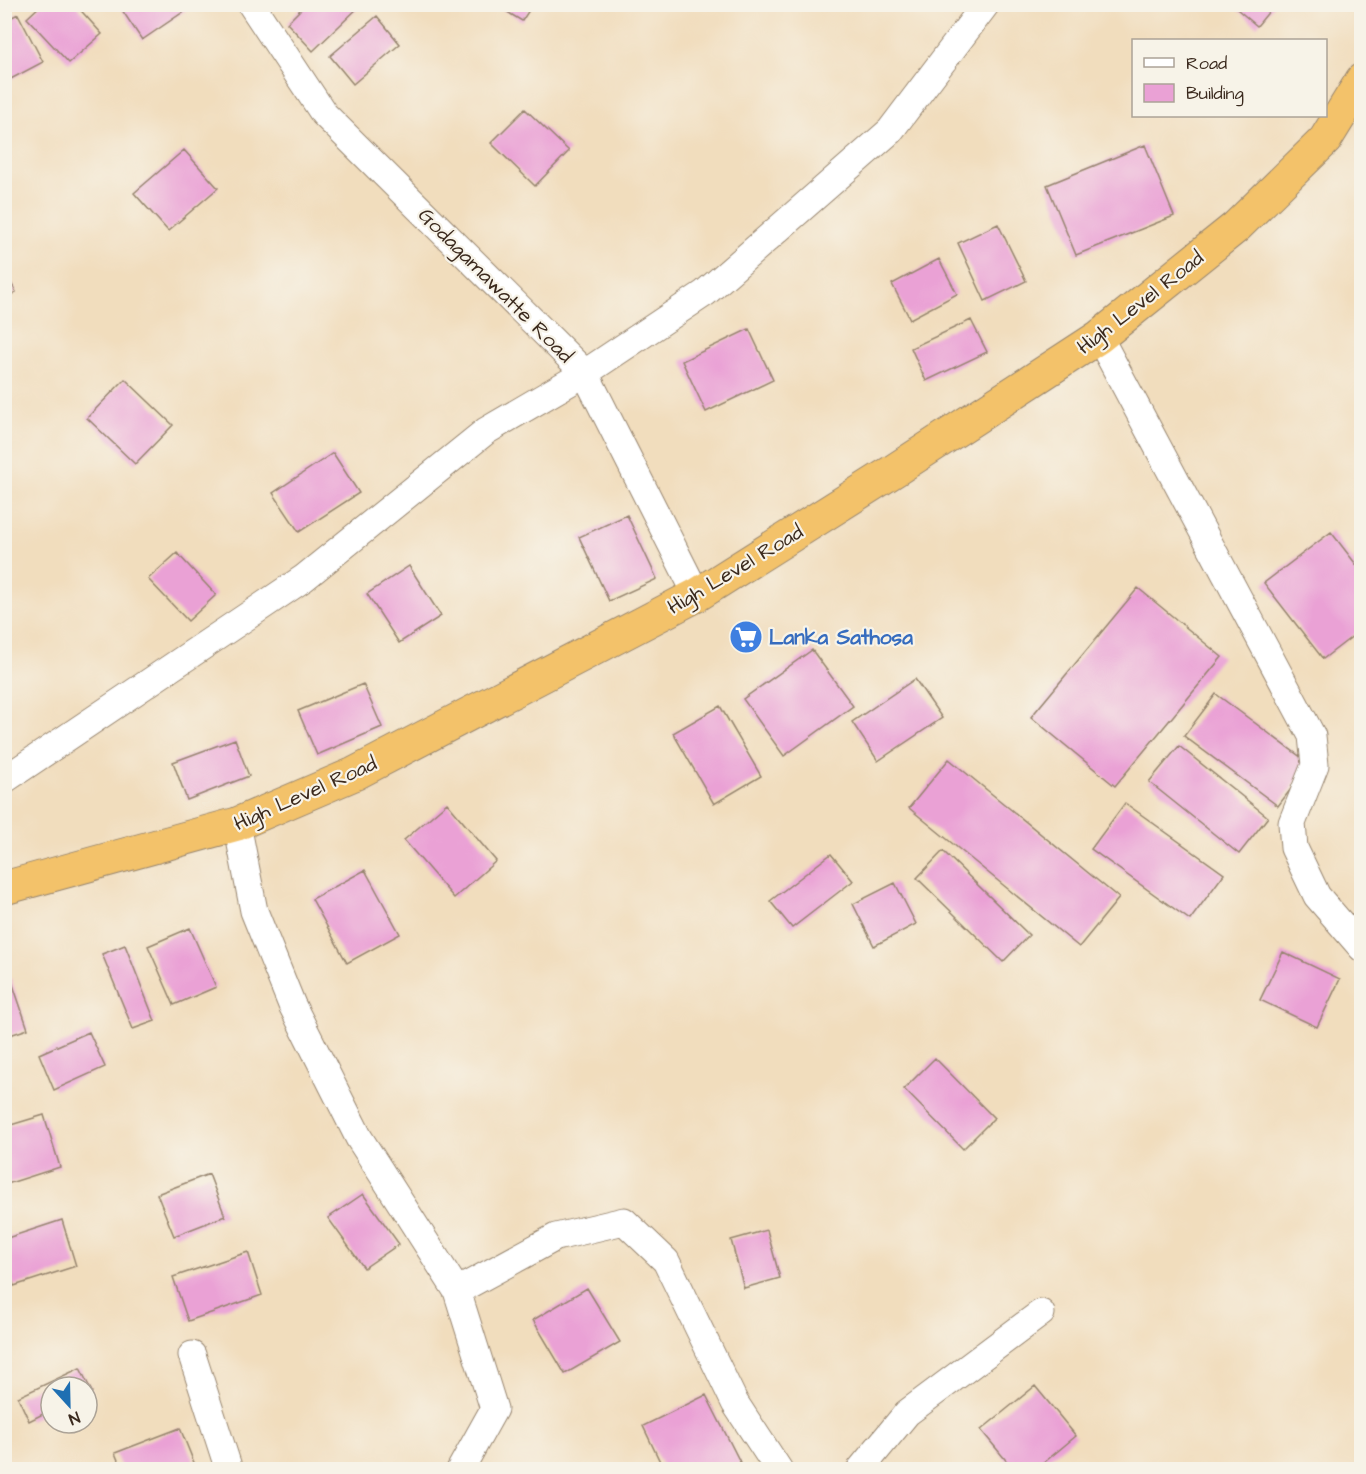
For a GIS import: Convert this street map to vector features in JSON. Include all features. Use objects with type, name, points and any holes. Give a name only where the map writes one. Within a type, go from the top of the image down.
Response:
[{"type":"highway","name":"High Level Road","points":[[4,888],[237,824],[354,774],[697,596],[1099,337],[1236,227],[1325,140],[1362,80]]},
{"type":"street","name":"Godagamawatte Road","points":[[251,4],[324,114],[585,373],[697,596]]},
{"type":"street","points":[[4,780],[304,578],[486,431],[585,373],[705,293],[890,132],[986,4]]},
{"type":"street","points":[[1099,337],[1312,736],[1315,765],[1292,823],[1294,848],[1317,896],[1362,948]]},
{"type":"street","points":[[237,824],[254,911],[292,1005],[359,1138],[457,1291],[494,1409],[460,1470]]},
{"type":"street","points":[[457,1291],[556,1237],[624,1221],[666,1261],[735,1403],[779,1470]]},
{"type":"street","points":[[860,1470],[907,1413],[1041,1313]]},
{"type":"street","points":[[192,1355],[229,1470]]},
{"type":"building","points":[[42,4],[75,4],[102,34],[69,63],[27,18]]},
{"type":"building","points":[[118,4],[183,4],[186,10],[142,40]]},
{"type":"building","points":[[306,4],[362,4],[313,51],[287,23]]},
{"type":"building","points":[[494,4],[533,4],[522,21]]},
{"type":"building","points":[[1231,4],[1275,4],[1257,26]]},
{"type":"building","points":[[18,14],[43,62],[7,81],[4,76],[4,21]]},
{"type":"building","points":[[377,16],[400,44],[353,84],[330,56]]},
{"type":"building","points":[[525,109],[569,151],[535,186],[491,143]]},
{"type":"building","points":[[1145,145],[1174,216],[1076,255],[1047,185]]},
{"type":"building","points":[[184,150],[218,188],[168,231],[134,193]]},
{"type":"building","points":[[998,224],[1026,281],[985,301],[958,243]]},
{"type":"building","points":[[939,259],[957,294],[910,319],[892,284]]},
{"type":"building","points":[[5,272],[16,292],[5,298]]},
{"type":"building","points":[[971,320],[987,352],[926,381],[911,348]]},
{"type":"building","points":[[749,329],[773,380],[706,412],[682,361]]},
{"type":"building","points":[[125,379],[173,425],[135,464],[87,418]]},
{"type":"building","points":[[333,453],[359,493],[299,532],[273,493]]},
{"type":"building","points":[[627,515],[657,579],[609,601],[579,537]]},
{"type":"building","points":[[1331,532],[1362,572],[1362,629],[1323,659],[1264,583]]},
{"type":"building","points":[[177,553],[216,595],[188,621],[148,579]]},
{"type":"building","points":[[409,566],[441,616],[399,643],[367,594]]},
{"type":"building","points":[[1138,588],[1222,657],[1115,786],[1031,717]]},
{"type":"building","points":[[812,650],[853,706],[784,756],[743,699]]},
{"type":"building","points":[[915,679],[942,718],[878,761],[852,722]]},
{"type":"building","points":[[363,684],[382,727],[317,755],[298,711]]},
{"type":"building","points":[[1216,694],[1310,764],[1278,806],[1184,736]]},
{"type":"building","points":[[720,706],[761,776],[714,804],[673,733]]},
{"type":"building","points":[[235,739],[249,776],[187,800],[173,762]]},
{"type":"building","points":[[1179,746],[1268,817],[1239,854],[1149,782]]},
{"type":"building","points":[[949,759],[1119,898],[1079,947],[909,808]]},
{"type":"building","points":[[447,803],[496,861],[454,898],[404,840]]},
{"type":"building","points":[[1125,803],[1224,874],[1190,920],[1091,849]]},
{"type":"building","points":[[943,851],[1029,935],[1003,962],[917,878]]},
{"type":"building","points":[[831,854],[853,881],[792,928],[770,901]]},
{"type":"building","points":[[365,870],[400,934],[347,963],[312,899]]},
{"type":"building","points":[[895,883],[916,924],[874,946],[853,904]]},
{"type":"building","points":[[190,928],[216,987],[174,1005],[148,946]]},
{"type":"building","points":[[125,945],[155,1021],[133,1029],[102,954]]},
{"type":"building","points":[[1283,952],[1340,979],[1317,1027],[1260,1000]]},
{"type":"building","points":[[11,979],[28,1029],[4,1037],[4,981]]},
{"type":"building","points":[[89,1032],[105,1067],[54,1090],[39,1054]]},
{"type":"building","points":[[935,1058],[994,1118],[963,1149],[904,1089]]},
{"type":"building","points":[[44,1115],[60,1167],[4,1185],[4,1127]]},
{"type":"building","points":[[209,1174],[225,1216],[174,1236],[157,1194]]},
{"type":"building","points":[[363,1194],[399,1244],[364,1268],[328,1218]]},
{"type":"building","points":[[62,1220],[76,1266],[14,1286],[4,1257],[4,1239]]},
{"type":"building","points":[[767,1230],[780,1278],[744,1288],[731,1240]]},
{"type":"building","points":[[248,1252],[262,1295],[188,1321],[173,1277]]},
{"type":"building","points":[[587,1288],[620,1342],[565,1374],[533,1320]]},
{"type":"building","points":[[80,1368],[84,1375],[65,1375]]},
{"type":"building","points":[[1035,1386],[1076,1436],[1035,1470],[1014,1470],[981,1430]]},
{"type":"building","points":[[39,1387],[39,1416],[29,1421],[18,1397]]},
{"type":"building","points":[[706,1395],[741,1464],[730,1470],[664,1470],[643,1426]]},
{"type":"building","points":[[180,1428],[197,1470],[122,1470],[115,1453]]},
{"type":"place","name":"Lanka Sathosa","points":[[746,637]]}]
